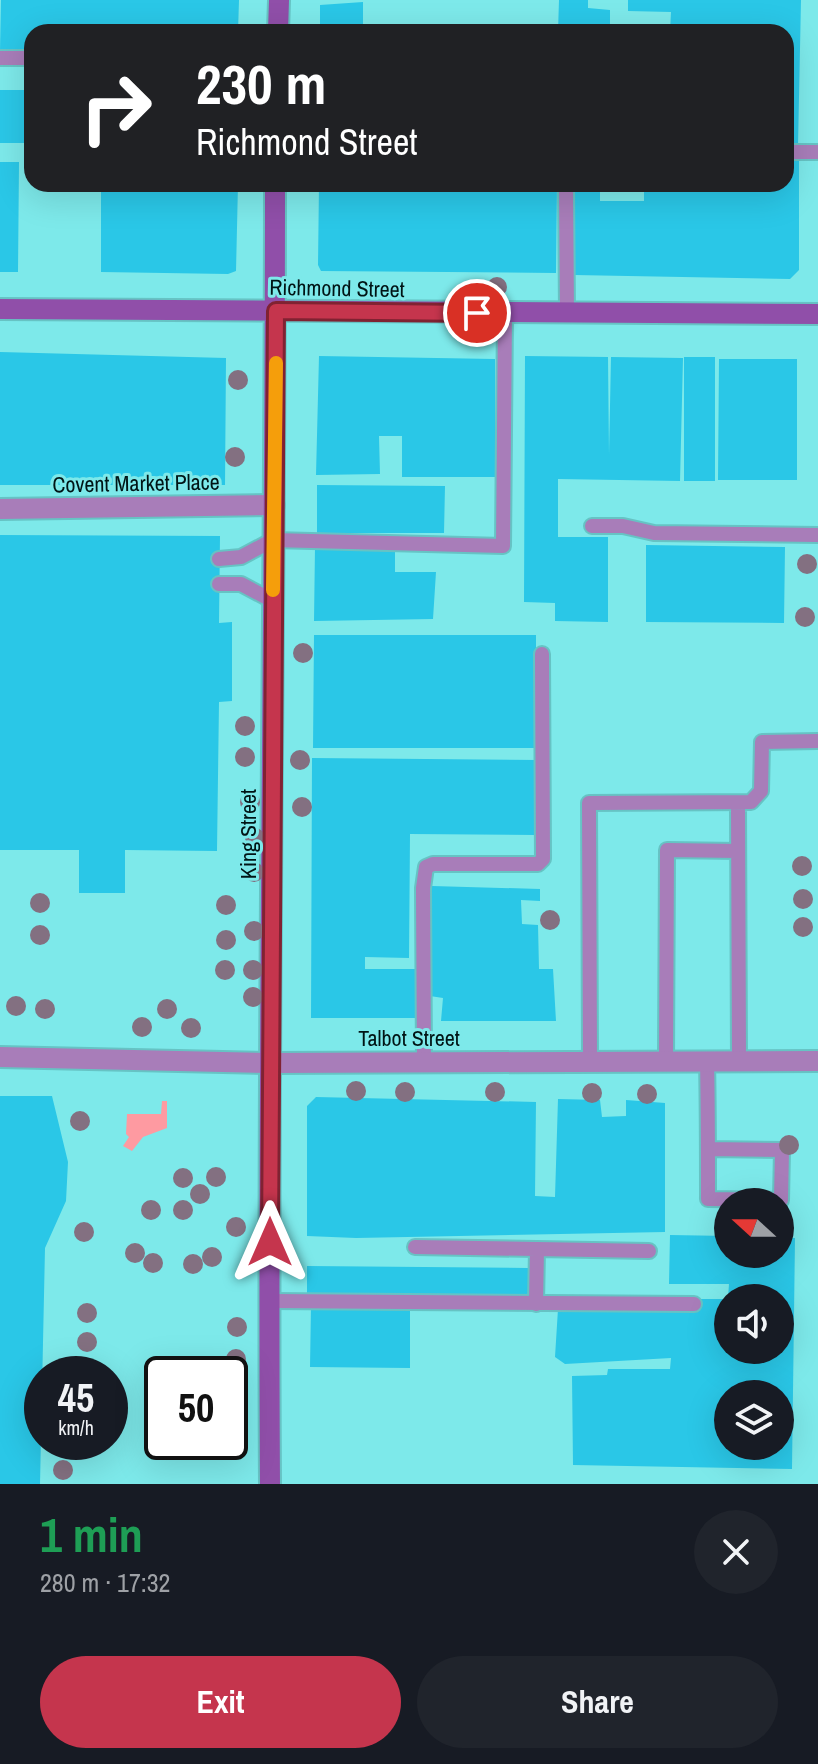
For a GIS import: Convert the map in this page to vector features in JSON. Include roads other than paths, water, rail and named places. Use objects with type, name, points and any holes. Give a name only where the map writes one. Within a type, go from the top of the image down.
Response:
[{"type":"main road","points":[[278,24],[279,0]]},
{"type":"main road","name":"King Street","points":[[270,1484],[275,192]]},
{"type":"main road","name":"Richmond Street","points":[[0,309],[818,314]]},
{"type":"street","name":"Covent Market Place","points":[[0,509],[274,505]]},
{"type":"street","name":"Talbot Street","points":[[0,1057],[270,1063],[818,1061]]},
{"type":"lane","points":[[0,58],[24,58]]},
{"type":"lane","points":[[794,152],[818,152]]},
{"type":"lane","points":[[566,192],[567,313]]},
{"type":"lane","points":[[219,559],[241,557],[273,540],[503,546],[505,313]]},
{"type":"lane","points":[[592,526],[623,526],[654,533],[818,535]]},
{"type":"lane","points":[[219,584],[241,584],[273,601]]},
{"type":"lane","points":[[424,1062],[423,888],[426,867],[433,864],[538,864],[543,859],[542,654]]},
{"type":"lane","points":[[590,1062],[589,803],[738,804],[756,800],[761,791],[762,742],[818,741]]},
{"type":"lane","points":[[738,804],[739,1062]]},
{"type":"lane","points":[[666,1061],[667,850],[738,851]]},
{"type":"lane","points":[[707,1061],[708,1199],[781,1200],[782,1150],[708,1149]]},
{"type":"lane","points":[[415,1247],[649,1251]]},
{"type":"lane","points":[[536,1304],[537,1249]]},
{"type":"lane","points":[[270,1301],[694,1304]]}]
